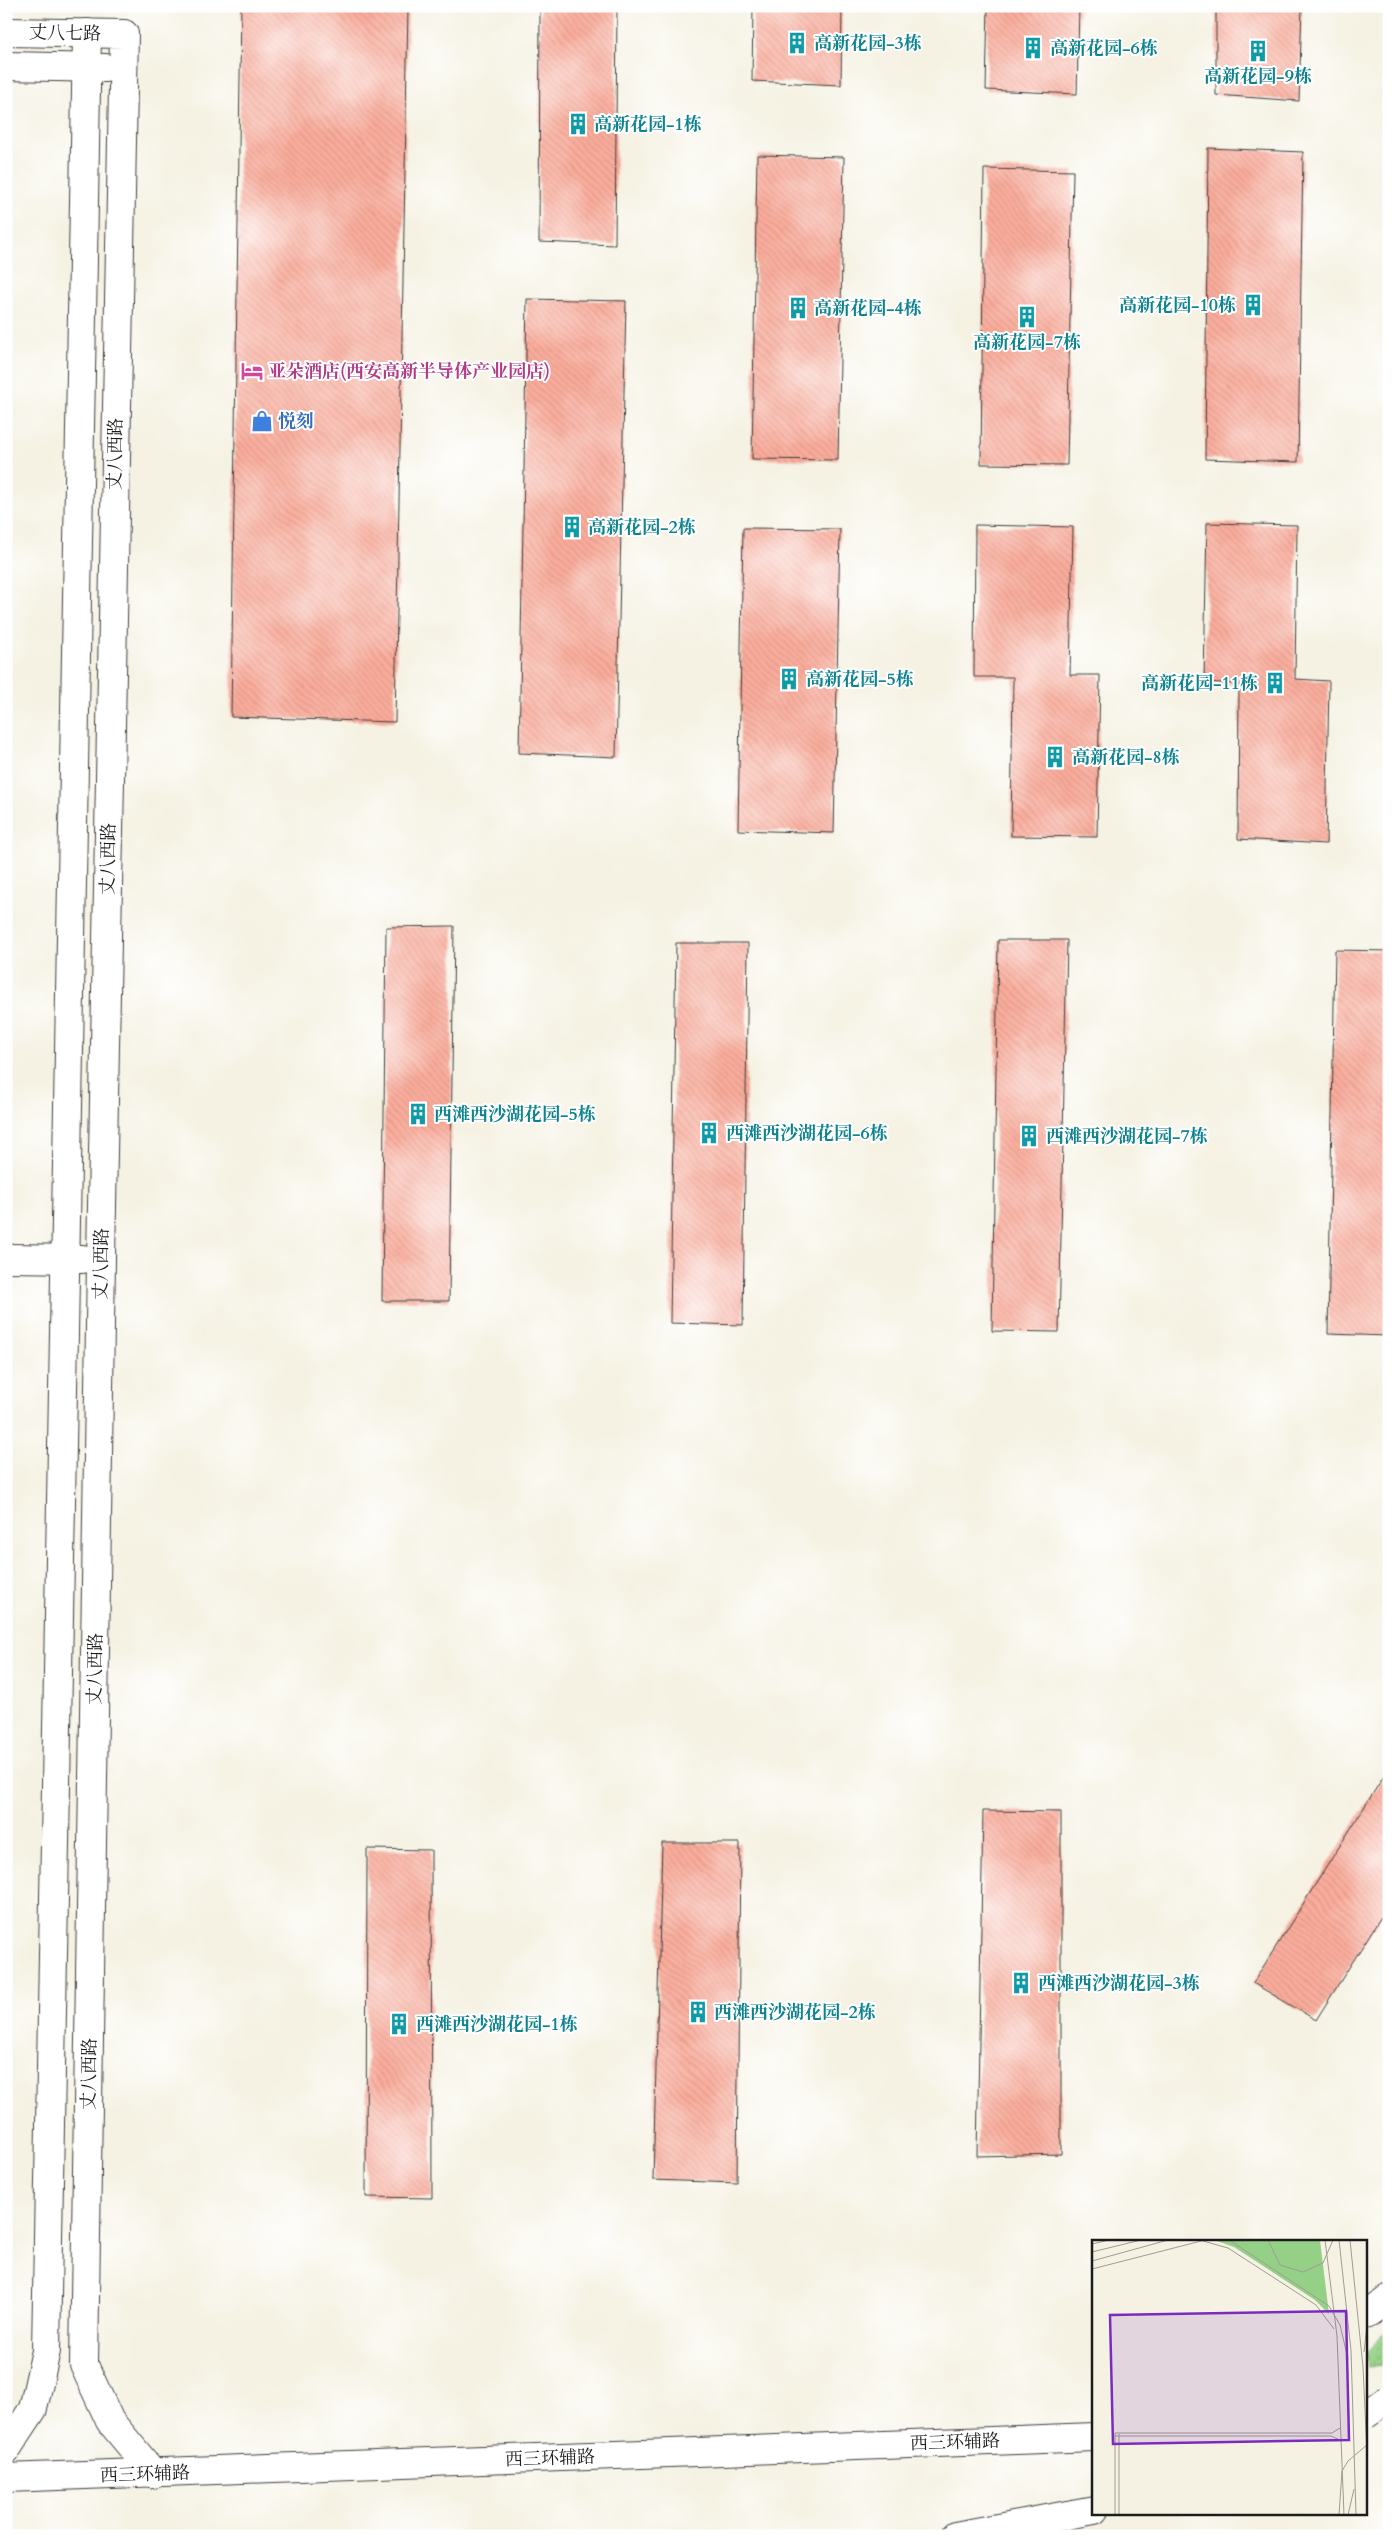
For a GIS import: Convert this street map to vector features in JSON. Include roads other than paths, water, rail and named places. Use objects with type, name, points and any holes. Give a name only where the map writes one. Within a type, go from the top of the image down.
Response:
[{"type":"main road","name":"丈八七路","points":[[6,32],[124,34]]},
{"type":"main road","name":"丈八西路","points":[[6,2450],[34,2409],[46,2350],[63,1259],[87,33]]},
{"type":"main road","name":"丈八西路","points":[[124,34],[101,1259],[84,2365],[110,2422],[154,2474]]},
{"type":"main road","name":"丈八七路","points":[[6,66],[122,69]]},
{"type":"main road","points":[[6,1258],[101,1259]]},
{"type":"main road","points":[[1368,2314],[1389,2299]]},
{"type":"main road","points":[[1368,2411],[1389,2398]]},
{"type":"main road","points":[[1368,2412],[1389,2409]]},
{"type":"main road","name":"西三环辅路","points":[[6,2478],[154,2474],[1092,2437]]},
{"type":"main road","points":[[955,2536],[1090,2511]]},
{"type":"place","name":"高新花园-3栋","points":[[797,43]]},
{"type":"place","name":"高新花园-6栋","points":[[1033,48]]},
{"type":"place","name":"高新花园-9栋","points":[[1258,51]]},
{"type":"place","name":"高新花园-1栋","points":[[578,124]]},
{"type":"place","name":"高新花园-10栋","points":[[1253,305]]},
{"type":"place","name":"高新花园-4栋","points":[[798,308]]},
{"type":"place","name":"高新花园-7栋","points":[[1027,317]]},
{"type":"place","name":"亚朵酒店(西安高新半导体产业园店)","points":[[252,371]]},
{"type":"place","name":"悦刻","points":[[262,421]]},
{"type":"place","name":"高新花园-2栋","points":[[572,527]]},
{"type":"place","name":"高新花园-5栋","points":[[789,679]]},
{"type":"place","name":"高新花园-11栋","points":[[1275,683]]},
{"type":"place","name":"高新花园-8栋","points":[[1055,757]]},
{"type":"place","name":"西滩西沙湖花园-5栋","points":[[418,1114]]},
{"type":"place","name":"西滩西沙湖花园-6栋","points":[[709,1133]]},
{"type":"place","name":"西滩西沙湖花园-7栋","points":[[1029,1136]]},
{"type":"place","name":"西滩西沙湖花园-3栋","points":[[1021,1983]]},
{"type":"place","name":"西滩西沙湖花园-2栋","points":[[698,2012]]},
{"type":"place","name":"西滩西沙湖花园-1栋","points":[[399,2024]]}]
